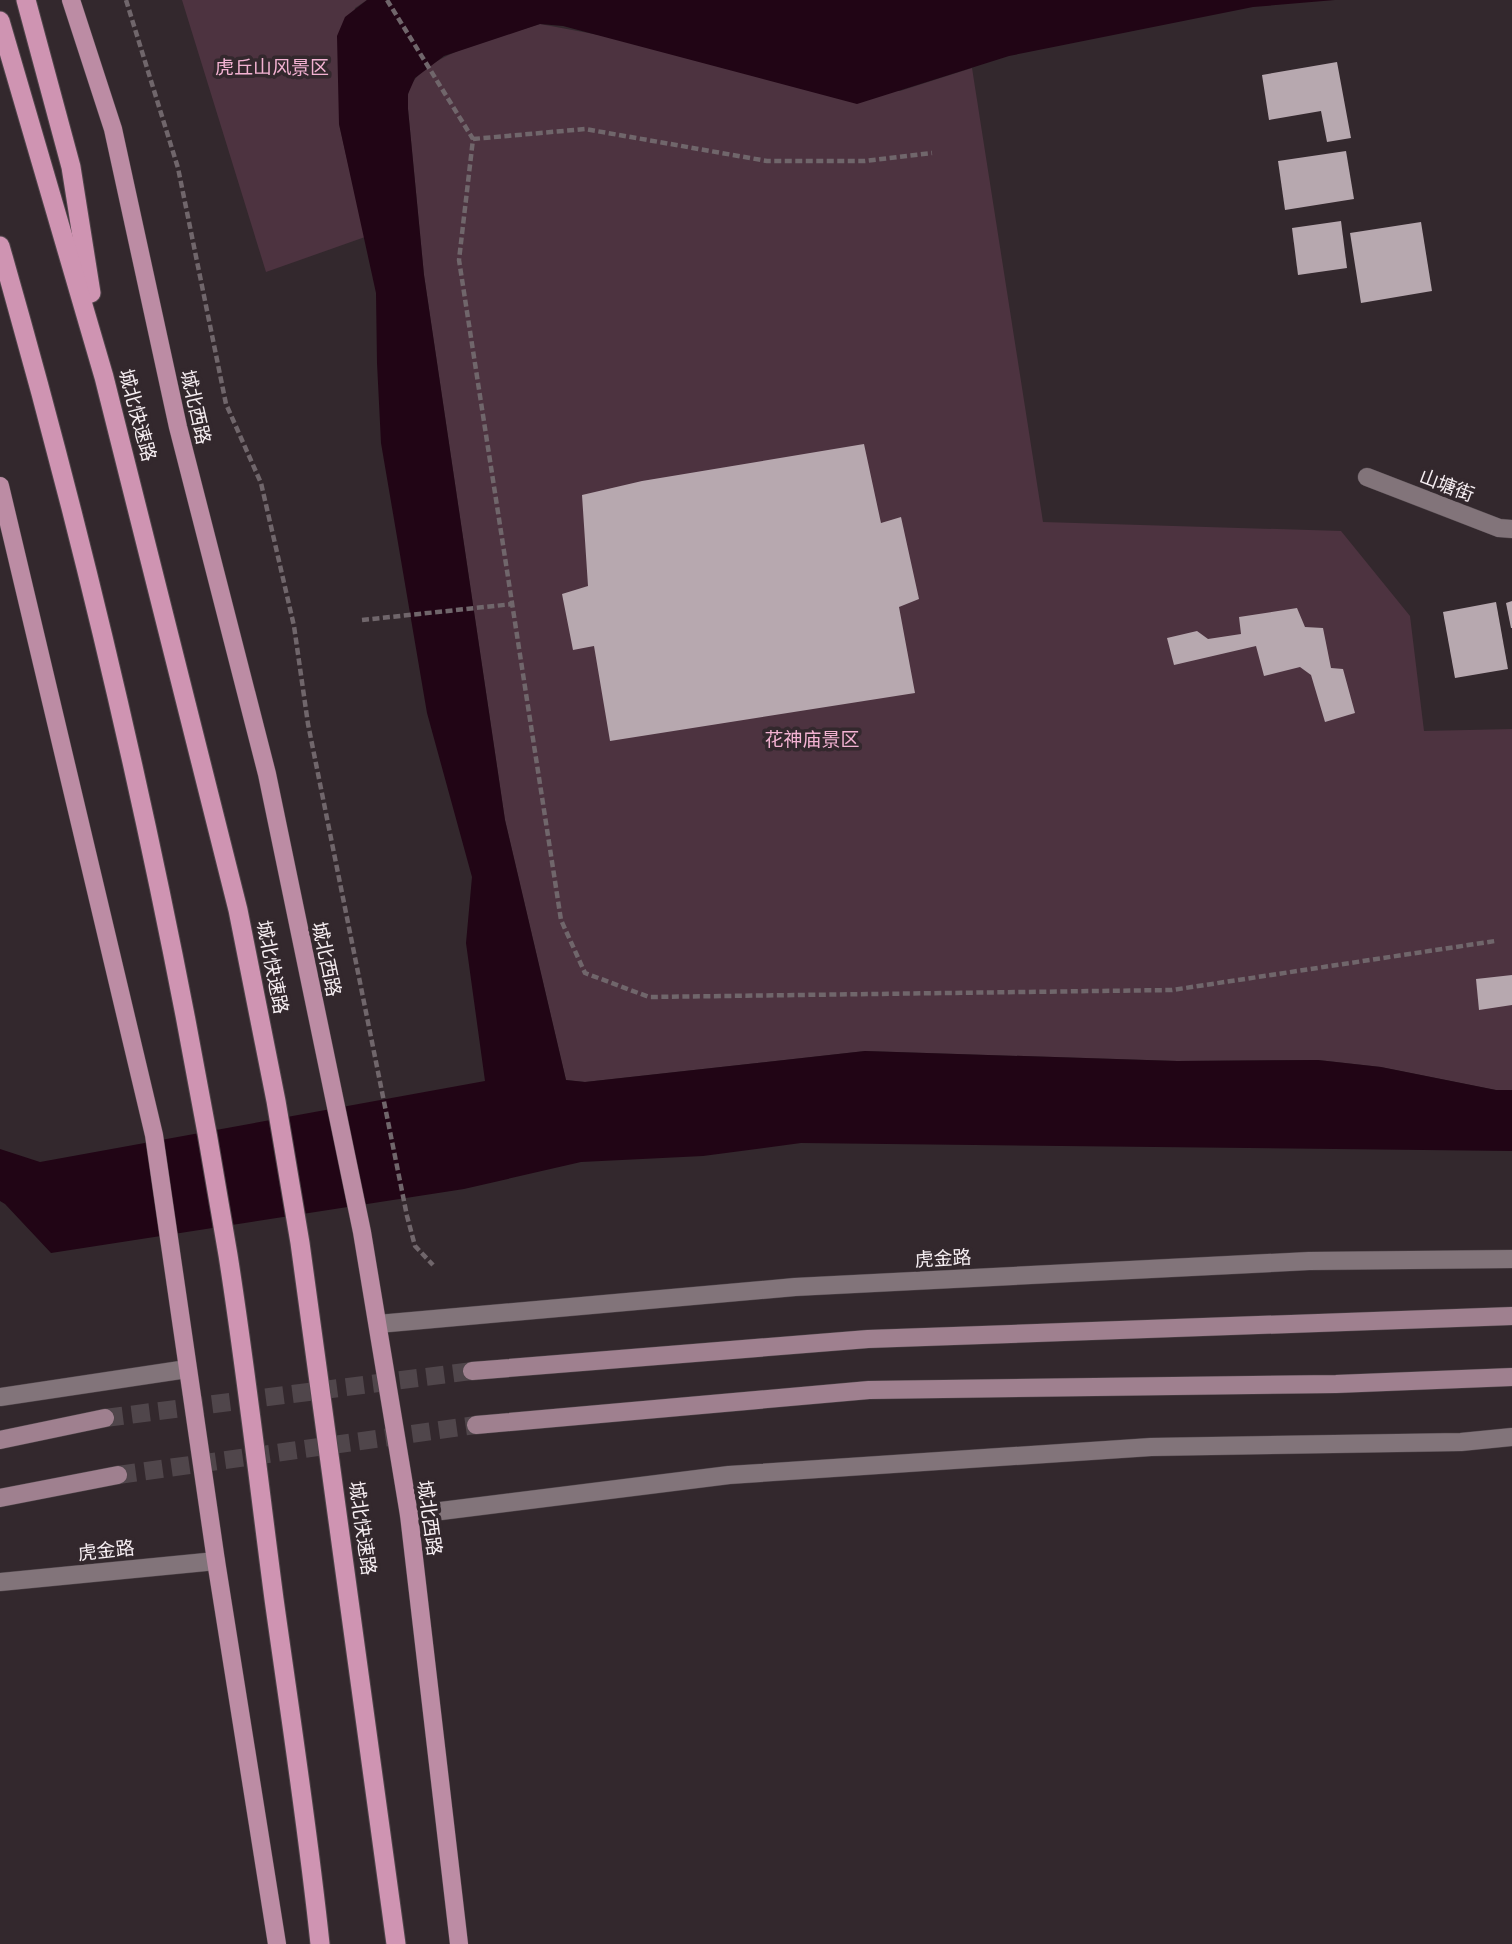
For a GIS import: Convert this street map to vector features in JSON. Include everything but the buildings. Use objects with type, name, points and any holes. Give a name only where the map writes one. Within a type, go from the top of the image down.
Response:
[{"type":"highway","points":[[26,0],[71,167],[104,377]]},
{"type":"highway","name":"城北快速路","points":[[0,21],[104,377],[238,910],[276,1101],[300,1243],[396,1944]]},
{"type":"highway","points":[[0,246],[41,389],[102,633],[167,929],[228,1257],[320,1944]]},
{"type":"main road","name":"城北西路","points":[[71,0],[113,129],[178,427],[267,774],[362,1232],[409,1515],[459,1944]]},
{"type":"main road","points":[[0,486],[154,1135],[216,1561],[277,1944]]},
{"type":"main road","points":[[472,1371],[868,1339],[1512,1316]]},
{"type":"main road","points":[[476,1425],[869,1390],[1336,1384],[1512,1377]]},
{"type":"main road","points":[[0,1440],[105,1418]]},
{"type":"main road","points":[[0,1498],[118,1475]]},
{"type":"street","name":"山塘街","points":[[1367,477],[1499,528],[1512,529]]},
{"type":"street","name":"虎金路","points":[[378,1324],[795,1287],[1309,1261],[1512,1259]]},
{"type":"street","points":[[0,1397],[187,1369]]},
{"type":"street","points":[[409,1515],[756,1473],[1151,1447],[1461,1442],[1512,1437]]},
{"type":"street","name":"虎金路","points":[[0,1582],[216,1561]]},
{"type":"path","points":[[126,0],[178,168],[226,404],[261,483],[294,626],[308,724],[407,1216],[415,1245],[433,1265]]},
{"type":"path","points":[[387,0],[473,139],[459,260],[561,920],[585,973],[649,997],[1172,990],[1495,941]]},
{"type":"path","points":[[473,139],[586,129],[767,160],[865,161],[932,153]]},
{"type":"path","points":[[362,620],[513,604]]},
{"type":"green space","name":"虎丘山风景区","points":[[182,0],[367,0],[355,8],[339,124],[365,237],[266,272]]},
{"type":"green space","name":"花神庙景区","points":[[540,24],[900,91],[972,68],[1043,522],[1341,531],[1410,616],[1424,731],[1512,729],[1512,1090],[1496,1090],[1381,1067],[1318,1060],[1177,1061],[865,1051],[585,1082],[566,1080],[505,820],[424,275],[408,109],[410,88],[418,76],[431,65],[467,47]]},
{"type":"shaded area","points":[[367,0],[1335,0],[1253,7],[1009,56],[857,104],[563,26],[540,24],[444,56],[415,78],[408,94],[408,109],[424,275],[505,820],[566,1080],[585,1082],[865,1051],[1177,1061],[1318,1060],[1381,1067],[1496,1090],[1512,1090],[1512,1151],[801,1143],[703,1156],[581,1162],[464,1189],[51,1253],[0,1201],[0,1149],[40,1162],[485,1081],[466,943],[472,877],[427,713],[381,443],[376,293],[339,124],[337,36],[345,17]]},
{"type":"tunnel","points":[[105,1418],[472,1371]]},
{"type":"tunnel","points":[[118,1475],[476,1425]]}]
